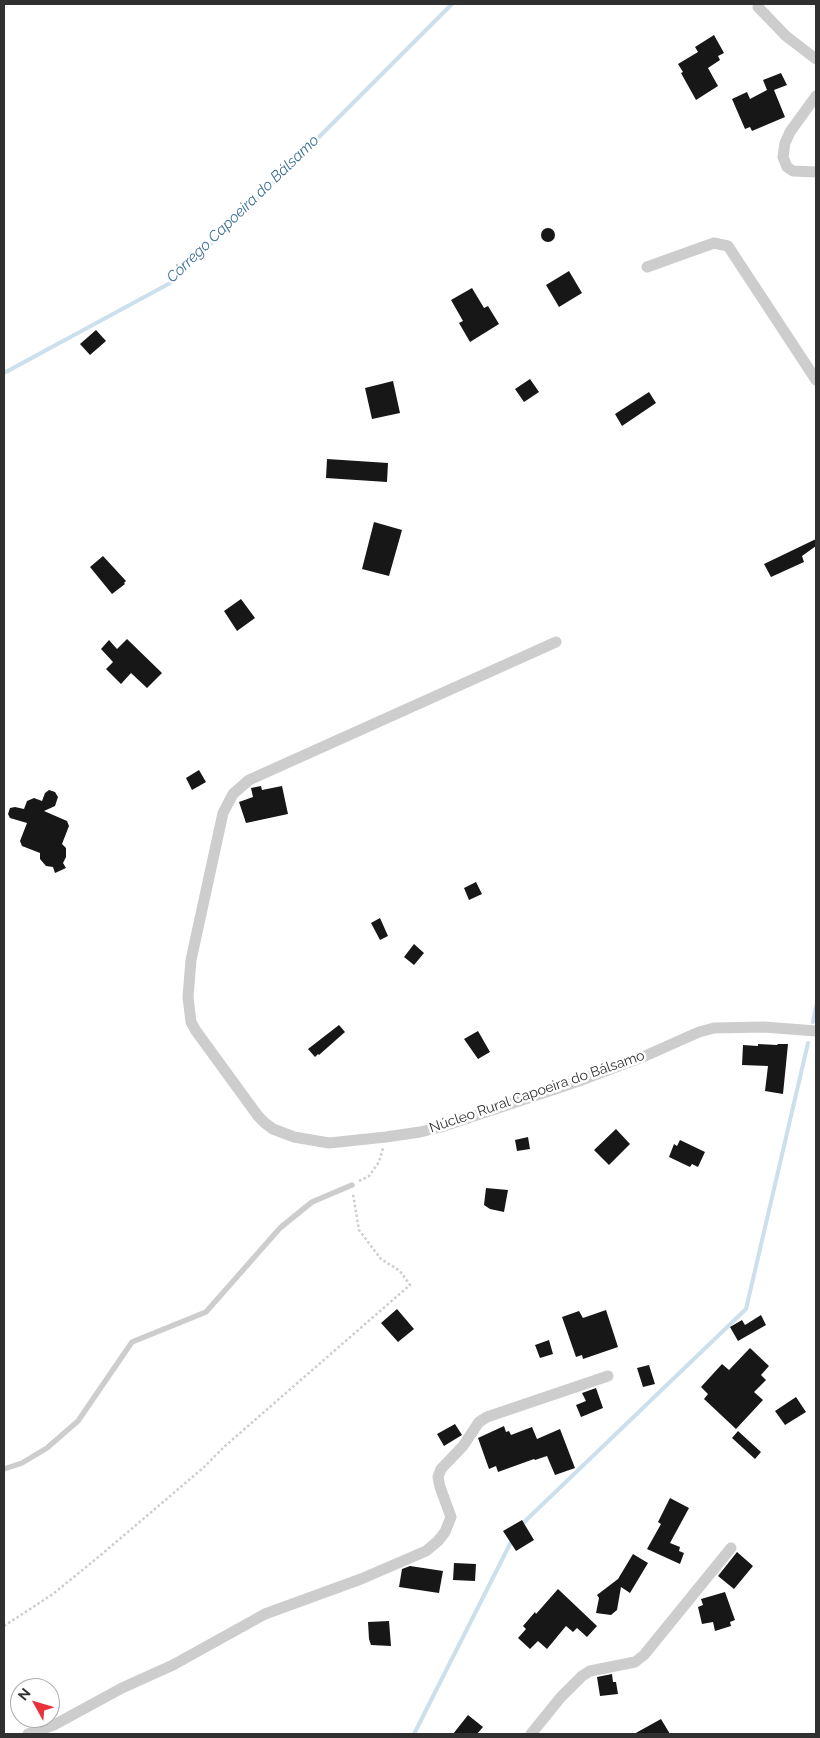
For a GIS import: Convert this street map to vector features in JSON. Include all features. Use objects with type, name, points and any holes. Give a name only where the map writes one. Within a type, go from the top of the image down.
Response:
[{"type":"street","points":[[758,7],[786,36],[816,59]]},
{"type":"street","points":[[816,96],[790,132],[785,143],[783,157],[787,167],[793,171],[816,172]]},
{"type":"street","points":[[647,267],[714,242],[728,246],[816,380]]},
{"type":"street","name":"Núcleo Rural Capoeira do Bálsamo","points":[[556,642],[249,780],[233,794],[223,813],[188,982],[189,1010],[191,1022],[196,1031],[258,1116],[273,1129],[311,1141],[329,1143],[420,1132],[468,1118],[576,1082],[707,1030],[747,1027],[816,1031]]},
{"type":"street","points":[[28,1734],[54,1725],[122,1688],[172,1665],[265,1614],[361,1579],[426,1551],[438,1542],[445,1532],[451,1517],[440,1487],[438,1477],[441,1469],[463,1446],[479,1422],[487,1417],[608,1376]]},
{"type":"street","points":[[531,1734],[561,1697],[582,1676],[590,1671],[635,1662],[644,1655],[732,1548]]},
{"type":"lane","points":[[4,1469],[22,1463],[47,1448],[78,1421],[132,1342],[206,1312],[280,1228],[312,1202],[352,1185]]},
{"type":"path","points":[[4,1626],[53,1594],[102,1554],[203,1468],[225,1446],[410,1285],[400,1271],[381,1259],[359,1230],[352,1185],[368,1176],[379,1162],[386,1137]]},
{"type":"building","points":[[714,35],[724,53],[718,56],[720,60],[708,68],[718,86],[696,100],[678,64],[698,52],[695,47]]},
{"type":"building","points":[[781,73],[787,85],[774,90],[785,117],[752,131],[750,127],[745,129],[732,99],[747,92],[750,99],[767,90],[763,80]]},
{"type":"building","points":[[545,228],[551,228],[555,235],[551,242],[545,242],[541,238],[541,232]]},
{"type":"building","points":[[569,271],[582,293],[559,307],[546,285]]},
{"type":"building","points":[[472,288],[484,308],[488,306],[499,324],[470,342],[459,323],[463,321],[451,300]]},
{"type":"building","points":[[96,330],[106,341],[90,355],[80,344]]},
{"type":"building","points":[[530,379],[539,392],[524,402],[515,389]]},
{"type":"building","points":[[393,381],[400,413],[372,419],[365,388]]},
{"type":"building","points":[[649,392],[656,403],[622,426],[615,414]]},
{"type":"building","points":[[327,459],[388,463],[387,482],[326,478]]},
{"type":"building","points":[[374,522],[402,530],[389,576],[362,569]]},
{"type":"building","points":[[816,539],[816,546],[802,556],[804,562],[771,577],[764,564]]},
{"type":"building","points":[[103,556],[126,581],[125,584],[112,594],[90,567]]},
{"type":"building","points":[[241,599],[255,618],[237,631],[224,611]]},
{"type":"building","points":[[127,639],[162,673],[147,688],[131,673],[121,684],[106,669],[113,662],[101,649],[109,640],[117,649]]},
{"type":"building","points":[[199,770],[206,782],[192,790],[186,778]]},
{"type":"building","points":[[261,786],[262,790],[282,786],[288,814],[246,823],[239,802],[253,797],[251,788]]},
{"type":"building","points":[[49,790],[55,792],[58,797],[55,806],[44,811],[67,821],[69,826],[62,844],[66,848],[66,857],[63,863],[66,868],[55,873],[53,867],[46,866],[40,859],[40,853],[22,846],[20,841],[27,823],[10,818],[8,814],[10,808],[24,809],[27,801],[34,798],[42,801],[45,793]]},
{"type":"building","points":[[476,882],[482,894],[469,900],[464,888]]},
{"type":"building","points":[[380,918],[388,936],[380,940],[371,923]]},
{"type":"building","points":[[414,944],[424,953],[414,965],[404,957]]},
{"type":"building","points":[[339,1025],[345,1032],[315,1057],[308,1049]]},
{"type":"building","points":[[478,1031],[490,1052],[478,1059],[464,1039]]},
{"type":"building","points":[[758,1044],[788,1044],[783,1094],[765,1091],[768,1066],[742,1065],[743,1045],[758,1046]]},
{"type":"building","points":[[616,1129],[630,1144],[609,1165],[594,1150]]},
{"type":"building","points":[[528,1137],[530,1149],[517,1151],[515,1140]]},
{"type":"building","points":[[680,1140],[705,1152],[698,1167],[692,1164],[690,1167],[669,1157],[674,1144],[677,1146]]},
{"type":"building","points":[[486,1188],[508,1190],[504,1212],[490,1209],[484,1205]]},
{"type":"building","points":[[397,1309],[414,1329],[398,1342],[381,1323]]},
{"type":"building","points":[[606,1310],[618,1347],[583,1359],[582,1355],[576,1357],[562,1317],[579,1311],[583,1318]]},
{"type":"building","points":[[761,1315],[766,1325],[738,1341],[730,1327],[742,1320],[745,1325]]},
{"type":"building","points":[[549,1340],[553,1354],[540,1358],[535,1345]]},
{"type":"building","points":[[750,1348],[769,1366],[761,1375],[766,1380],[754,1392],[763,1400],[736,1429],[704,1399],[708,1394],[701,1387],[722,1364],[729,1370]]},
{"type":"building","points":[[649,1365],[655,1384],[643,1387],[637,1368]]},
{"type":"building","points":[[596,1388],[603,1408],[581,1417],[576,1405],[586,1401],[582,1393]]},
{"type":"building","points":[[796,1397],[806,1412],[785,1425],[775,1411]]},
{"type":"building","points":[[455,1424],[462,1435],[444,1446],[437,1434]]},
{"type":"building","points":[[504,1426],[506,1432],[509,1431],[511,1435],[532,1427],[537,1439],[560,1429],[575,1468],[555,1475],[547,1456],[498,1472],[496,1466],[489,1469],[478,1438]]},
{"type":"building","points":[[738,1431],[761,1452],[755,1459],[732,1438]]},
{"type":"building","points":[[670,1498],[689,1508],[670,1543],[680,1547],[679,1551],[684,1553],[680,1564],[647,1549],[661,1524],[658,1522]]},
{"type":"building","points":[[522,1520],[534,1540],[516,1551],[503,1531]]},
{"type":"building","points":[[737,1552],[753,1566],[734,1589],[718,1576]]},
{"type":"building","points":[[633,1554],[648,1563],[630,1593],[621,1587],[617,1610],[611,1615],[596,1613],[599,1598],[597,1595],[618,1579]]},
{"type":"building","points":[[454,1563],[476,1564],[475,1581],[453,1580]]},
{"type":"building","points":[[410,1566],[443,1571],[439,1593],[399,1587],[402,1569]]},
{"type":"building","points":[[558,1589],[597,1626],[587,1637],[577,1628],[573,1632],[566,1626],[547,1649],[538,1641],[530,1649],[518,1638],[526,1629],[523,1626]]},
{"type":"building","points":[[725,1592],[735,1620],[730,1622],[731,1626],[715,1631],[713,1622],[702,1624],[698,1607],[703,1605],[701,1599]]},
{"type":"building","points":[[389,1621],[391,1646],[371,1645],[368,1622]]},
{"type":"building","points":[[612,1674],[613,1682],[616,1682],[618,1694],[600,1696],[597,1677]]},
{"type":"building","points":[[468,1715],[483,1727],[477,1734],[453,1734]]},
{"type":"building","points":[[661,1719],[670,1734],[634,1734]]},
{"type":"waterway","name":"Córrego Capoeira do Bálsamo","points":[[4,373],[172,282],[452,4]]},
{"type":"waterway","points":[[813,1022],[816,1006]]},
{"type":"waterway","points":[[521,1525],[746,1309],[808,1043]]},
{"type":"waterway","points":[[414,1734],[512,1540]]}]
